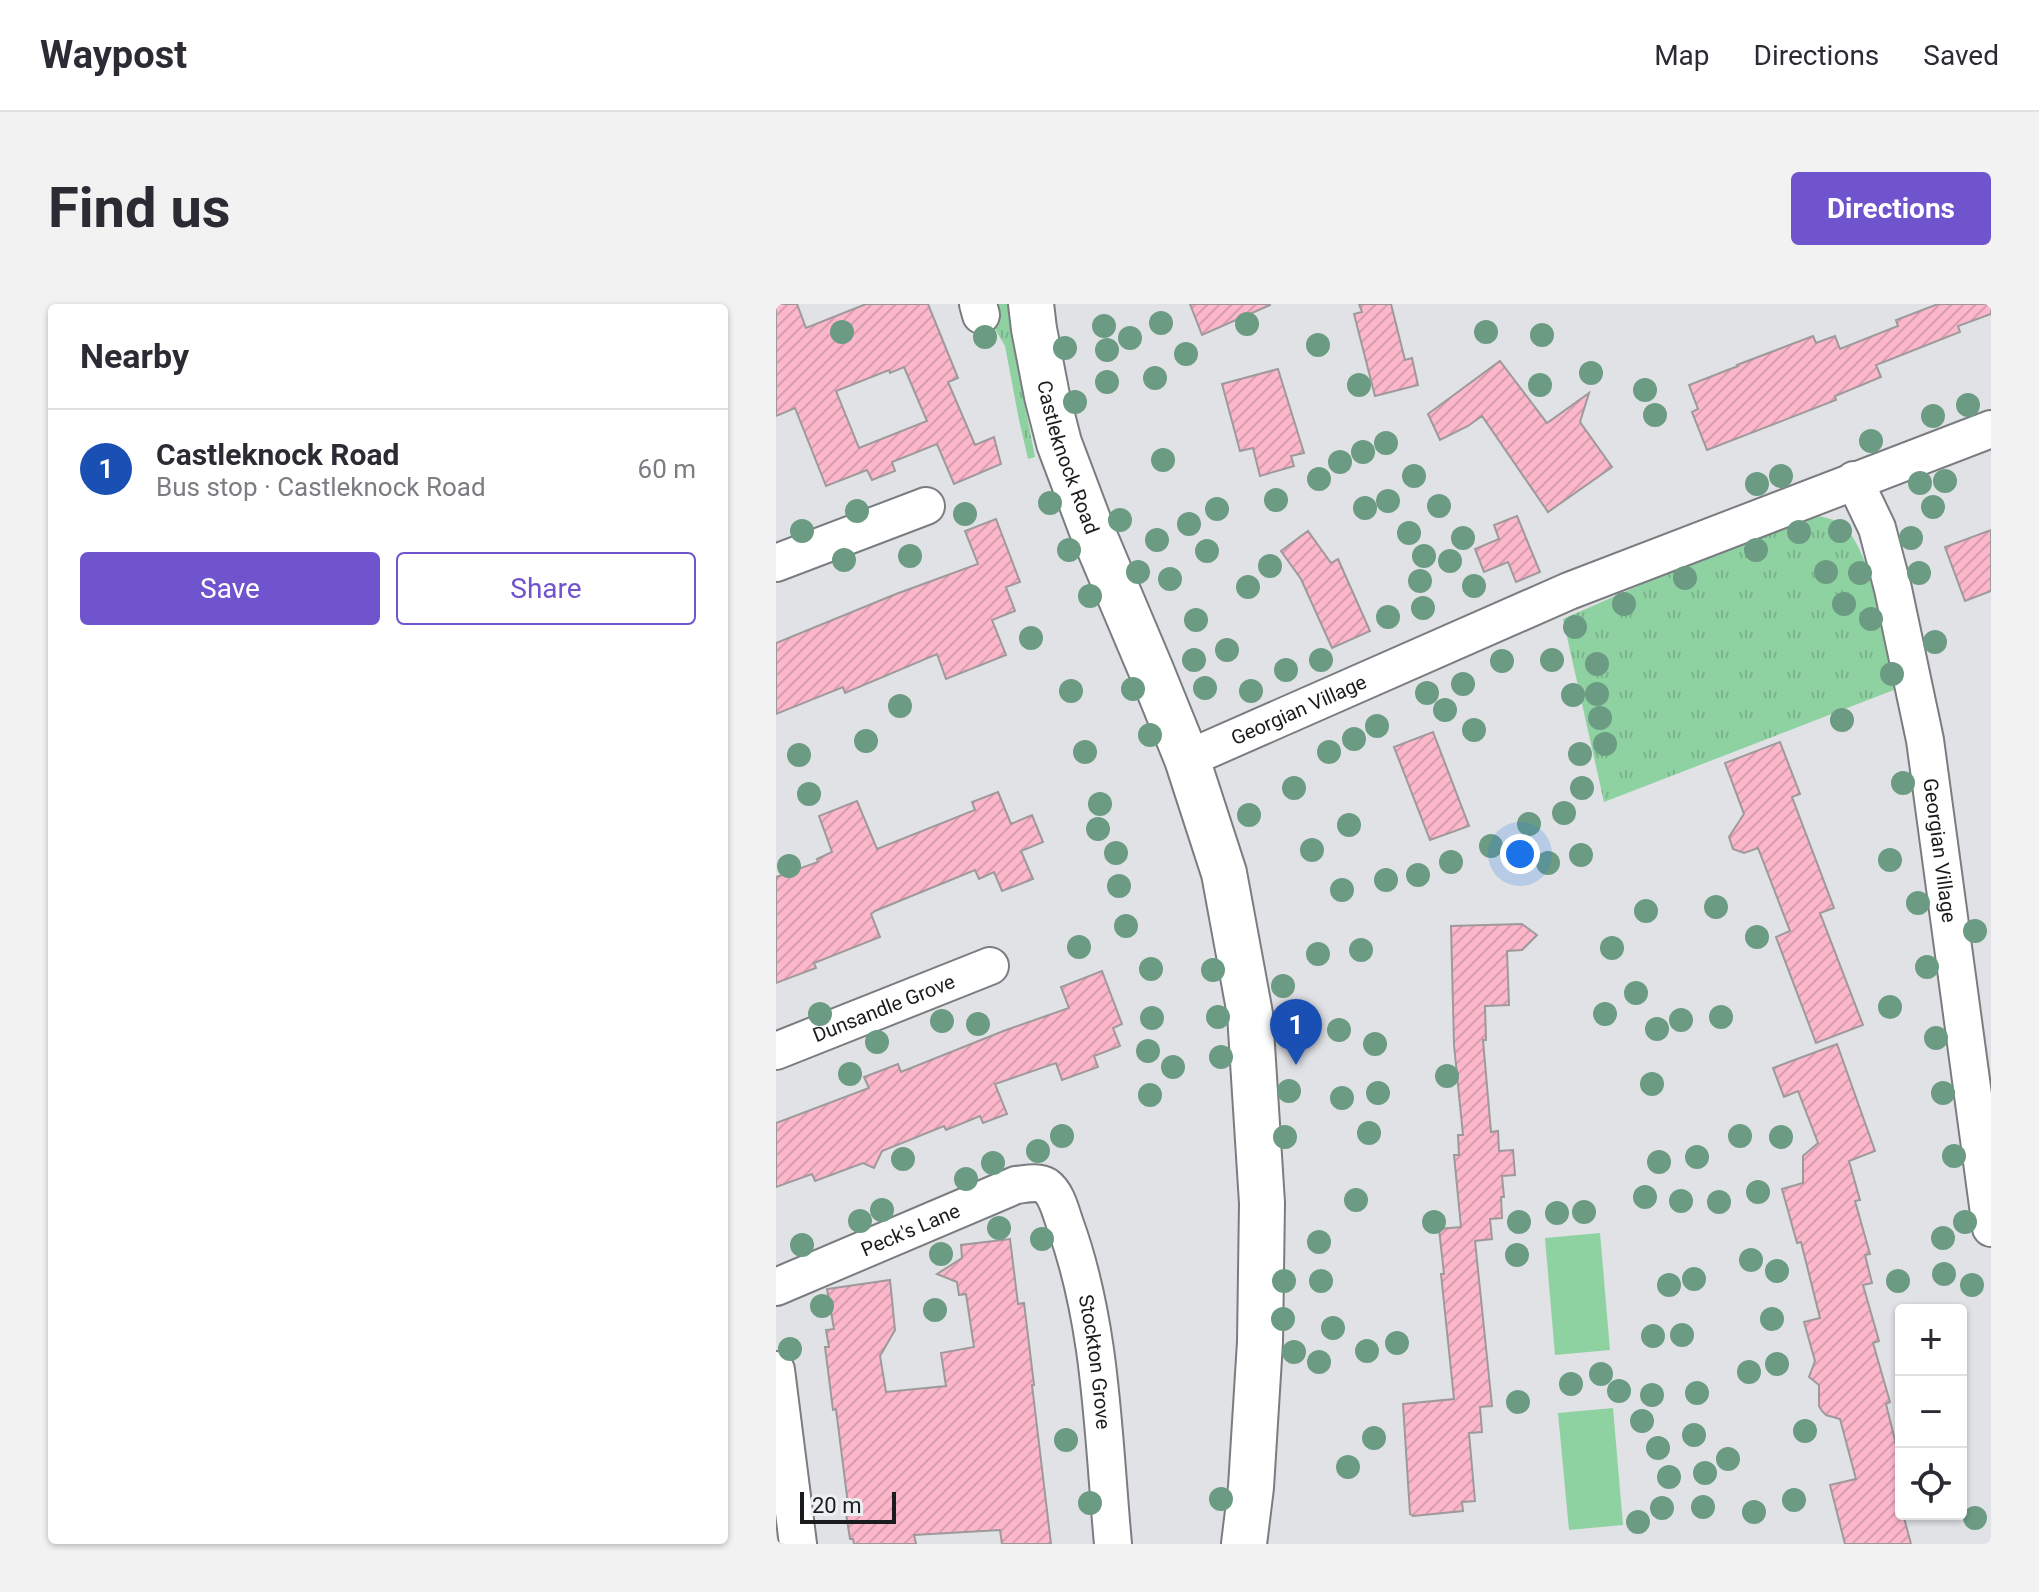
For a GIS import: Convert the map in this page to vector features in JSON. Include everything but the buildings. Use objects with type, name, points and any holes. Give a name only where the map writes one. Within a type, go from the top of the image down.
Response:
[{"type":"main road","name":"Castleknock Road","points":[[1031,304],[1047,396],[1059,443],[1187,759],[1231,903],[1250,1014],[1262,1203],[1260,1342],[1251,1487],[1244,1544]]},
{"type":"street","name":"Georgian Village","points":[[1187,759],[1569,591],[1991,429]]},
{"type":"street","name":"Georgian Village","points":[[1854,480],[1877,528],[1925,740],[1991,1228]]},
{"type":"street","points":[[776,563],[926,506]]},
{"type":"street","name":"Dunsandle Grove","points":[[776,1051],[990,966]]},
{"type":"street","name":"Peck's Lane","points":[[776,1287],[1016,1185],[1036,1183],[1047,1187]]},
{"type":"street","name":"Stockton Grove","points":[[1047,1187],[1057,1202],[1078,1260],[1092,1329],[1113,1544]]},
{"type":"street","points":[[776,1370],[798,1544]]},
{"type":"green space","points":[[986,304],[1008,304],[1035,457],[1028,459],[1005,346],[991,322]]},
{"type":"green space","points":[[1819,516],[1842,524],[1862,555],[1885,626],[1899,688],[1604,802],[1563,619],[1697,560]]},
{"type":"green space","points":[[1600,1233],[1610,1350],[1555,1355],[1545,1238]]},
{"type":"green space","points":[[1613,1408],[1623,1525],[1569,1530],[1558,1413]]},
{"type":"place","name":"Castleknock Road","points":[[1296,1065]]}]
